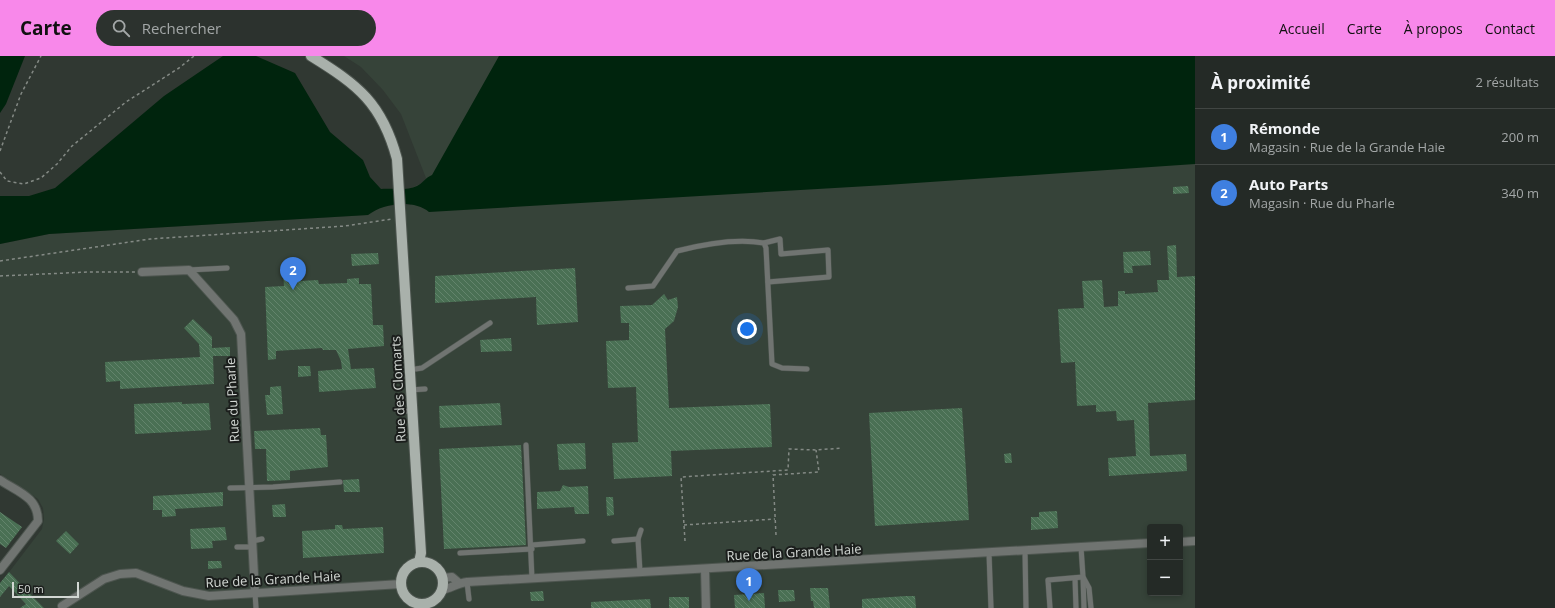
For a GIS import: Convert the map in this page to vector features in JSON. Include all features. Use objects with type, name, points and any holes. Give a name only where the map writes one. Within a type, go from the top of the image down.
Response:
[{"type":"main road","name":"Rue des Clomarts","points":[[311,56],[342,76],[370,100],[392,140],[397,159],[399,181],[397,217],[412,410],[420,553],[419,562]]},
{"type":"main road","points":[[419,562],[431,564],[440,572],[442,578],[442,590],[434,600],[422,606],[406,596],[401,584],[404,572],[413,564],[419,562]]},
{"type":"street","points":[[142,272],[189,270]]},
{"type":"street","name":"Rue du Pharle","points":[[189,270],[234,320],[240,334],[255,593]]},
{"type":"street","points":[[0,480],[36,504],[38,512],[38,521],[0,570]]},
{"type":"street","points":[[1183,542],[1195,541]]},
{"type":"street","name":"Rue de la Grande Haie","points":[[442,590],[453,588],[463,583],[1147,544]]},
{"type":"street","points":[[705,569],[706,608]]},
{"type":"street","name":"Rue de la Grande Haie","points":[[62,606],[104,579],[120,574],[136,573],[183,591],[209,596],[401,584]]},
{"type":"street","points":[[442,578],[452,577],[463,583]]},
{"type":"lane","points":[[628,288],[653,286],[676,251],[702,244],[754,241],[764,243],[780,240],[781,254],[828,250],[830,277],[768,282]]},
{"type":"lane","points":[[764,243],[766,248],[772,364],[782,368],[807,369]]},
{"type":"lane","points":[[189,270],[227,268]]},
{"type":"lane","points":[[409,370],[422,368],[490,323]]},
{"type":"lane","points":[[410,390],[425,389]]},
{"type":"lane","points":[[398,411],[412,410]]},
{"type":"lane","points":[[526,445],[532,547],[532,579]]},
{"type":"lane","points":[[230,488],[273,487],[340,482]]},
{"type":"lane","points":[[640,572],[638,539],[641,530]]},
{"type":"lane","points":[[237,547],[252,544],[262,539]]},
{"type":"lane","points":[[614,541],[638,539]]},
{"type":"lane","points":[[460,553],[583,541]]},
{"type":"lane","points":[[1081,547],[1084,608]]},
{"type":"lane","points":[[1025,551],[1026,608]]},
{"type":"lane","points":[[989,553],[991,608]]},
{"type":"lane","points":[[1050,608],[1048,580],[1083,577]]},
{"type":"lane","points":[[1083,577],[1089,588],[1091,608]]},
{"type":"lane","points":[[1075,578],[1076,608]]},
{"type":"lane","points":[[463,583],[469,599]]},
{"type":"lane","points":[[255,593],[256,608]]},
{"type":"path","points":[[0,151],[21,94],[41,56]]},
{"type":"path","points":[[0,172],[7,181],[24,184],[41,178],[57,164],[72,146],[126,102],[179,68],[194,56]]},
{"type":"path","points":[[0,261],[150,239],[345,226],[397,217]]},
{"type":"path","points":[[0,276],[88,272],[142,272]]},
{"type":"path","points":[[685,541],[681,477],[788,470],[789,449],[816,450],[842,448]]},
{"type":"path","points":[[773,475],[819,472],[816,450]]},
{"type":"path","points":[[773,471],[776,535]]},
{"type":"path","points":[[684,525],[775,519]]},
{"type":"shaded area","points":[[0,56],[25,56],[6,104],[0,113]]},
{"type":"shaded area","points":[[223,56],[256,56],[295,73],[330,132],[363,160],[370,177],[381,189],[413,188],[432,175],[499,56],[1195,56],[1195,164],[886,185],[429,212],[415,205],[398,204],[390,205],[368,215],[49,234],[0,244],[0,196],[29,196],[55,188],[164,96]]},
{"type":"shaded area","points":[[344,56],[1195,56],[1195,608],[0,608],[0,584],[42,529],[44,519],[43,508],[38,499],[0,474],[0,244],[49,234],[368,215],[382,206],[411,205],[411,188],[422,183],[426,178],[401,114],[383,90],[361,67]]},
{"type":"building","points":[[1188,186],[1189,193],[1173,194],[1173,187]]},
{"type":"building","points":[[1176,245],[1177,277],[1195,276],[1195,400],[1148,403],[1150,456],[1186,454],[1187,471],[1109,476],[1108,458],[1136,456],[1134,420],[1117,421],[1116,411],[1096,412],[1096,405],[1077,406],[1075,362],[1061,363],[1058,309],[1084,308],[1082,281],[1102,280],[1104,307],[1118,306],[1118,291],[1125,291],[1125,294],[1158,292],[1157,280],[1169,280],[1167,246]]},
{"type":"building","points":[[1150,251],[1151,265],[1132,266],[1133,273],[1124,273],[1123,252]]},
{"type":"building","points":[[378,253],[379,264],[352,266],[351,254]]},
{"type":"building","points":[[575,268],[578,322],[537,325],[536,297],[435,303],[435,276]]},
{"type":"building","points":[[300,273],[300,281],[318,280],[319,284],[347,283],[347,279],[359,278],[359,284],[371,284],[373,325],[383,325],[384,346],[348,349],[351,369],[374,368],[376,388],[319,392],[318,371],[342,369],[341,361],[336,350],[323,350],[322,348],[276,351],[276,359],[268,360],[265,287],[284,286],[283,274]]},
{"type":"building","points":[[664,294],[668,300],[677,297],[678,307],[674,321],[665,329],[669,408],[770,404],[772,447],[671,451],[672,476],[614,479],[612,443],[638,442],[636,387],[608,388],[606,341],[629,340],[629,323],[621,323],[620,306],[652,305]]},
{"type":"building","points":[[193,319],[212,337],[212,348],[230,347],[230,356],[213,356],[214,384],[120,389],[120,381],[106,382],[105,362],[200,357],[199,344],[184,328]]},
{"type":"building","points":[[511,338],[512,351],[481,352],[480,340]]},
{"type":"building","points":[[298,366],[310,366],[311,376],[298,377]]},
{"type":"building","points":[[281,386],[283,414],[267,415],[265,395],[270,395],[270,387]]},
{"type":"building","points":[[182,402],[182,404],[209,403],[211,430],[135,434],[134,404]]},
{"type":"building","points":[[500,403],[502,425],[440,428],[439,406]]},
{"type":"building","points":[[962,408],[969,520],[875,526],[869,413]]},
{"type":"building","points":[[320,428],[321,435],[326,435],[328,467],[290,471],[290,480],[267,481],[266,449],[255,449],[254,431]]},
{"type":"building","points":[[585,443],[586,469],[559,470],[557,444]]},
{"type":"building","points":[[521,445],[526,545],[444,549],[439,449]]},
{"type":"building","points":[[1011,453],[1012,463],[1005,463],[1004,454]]},
{"type":"building","points":[[359,479],[360,492],[344,492],[343,480]]},
{"type":"building","points":[[563,485],[569,487],[588,486],[589,514],[575,514],[574,507],[537,509],[537,492],[560,491]]},
{"type":"building","points":[[223,492],[223,506],[175,509],[176,516],[162,517],[162,510],[153,510],[153,496]]},
{"type":"building","points":[[606,497],[613,497],[614,515],[607,516]]},
{"type":"building","points":[[285,504],[286,517],[273,517],[272,505]]},
{"type":"building","points":[[1057,511],[1058,528],[1031,530],[1031,517],[1039,517],[1039,512]]},
{"type":"building","points":[[0,512],[22,527],[6,548],[0,544]]},
{"type":"building","points":[[335,525],[342,525],[343,529],[383,527],[384,553],[303,558],[302,531],[335,529]]},
{"type":"building","points":[[225,527],[227,540],[212,541],[213,548],[191,549],[190,529]]},
{"type":"building","points":[[66,531],[79,544],[70,554],[56,541]]},
{"type":"building","points":[[208,561],[221,561],[222,568],[208,569]]},
{"type":"building","points":[[9,572],[44,608],[20,608],[26,604],[9,586],[0,597],[0,583]]},
{"type":"building","points":[[810,588],[828,588],[830,608],[814,608],[813,601],[811,601]]},
{"type":"building","points":[[778,590],[794,590],[795,601],[779,602]]},
{"type":"building","points":[[543,591],[544,601],[531,601],[530,592]]},
{"type":"building","points":[[764,593],[765,608],[735,608],[734,595]]},
{"type":"building","points":[[915,596],[916,608],[862,608],[862,599]]},
{"type":"building","points":[[669,597],[689,597],[689,608],[669,608]]},
{"type":"building","points":[[650,599],[651,608],[591,608],[591,602]]},
{"type":"place","name":"Auto Parts","points":[[293,290]]},
{"type":"place","name":"Rémonde","points":[[749,601]]}]
